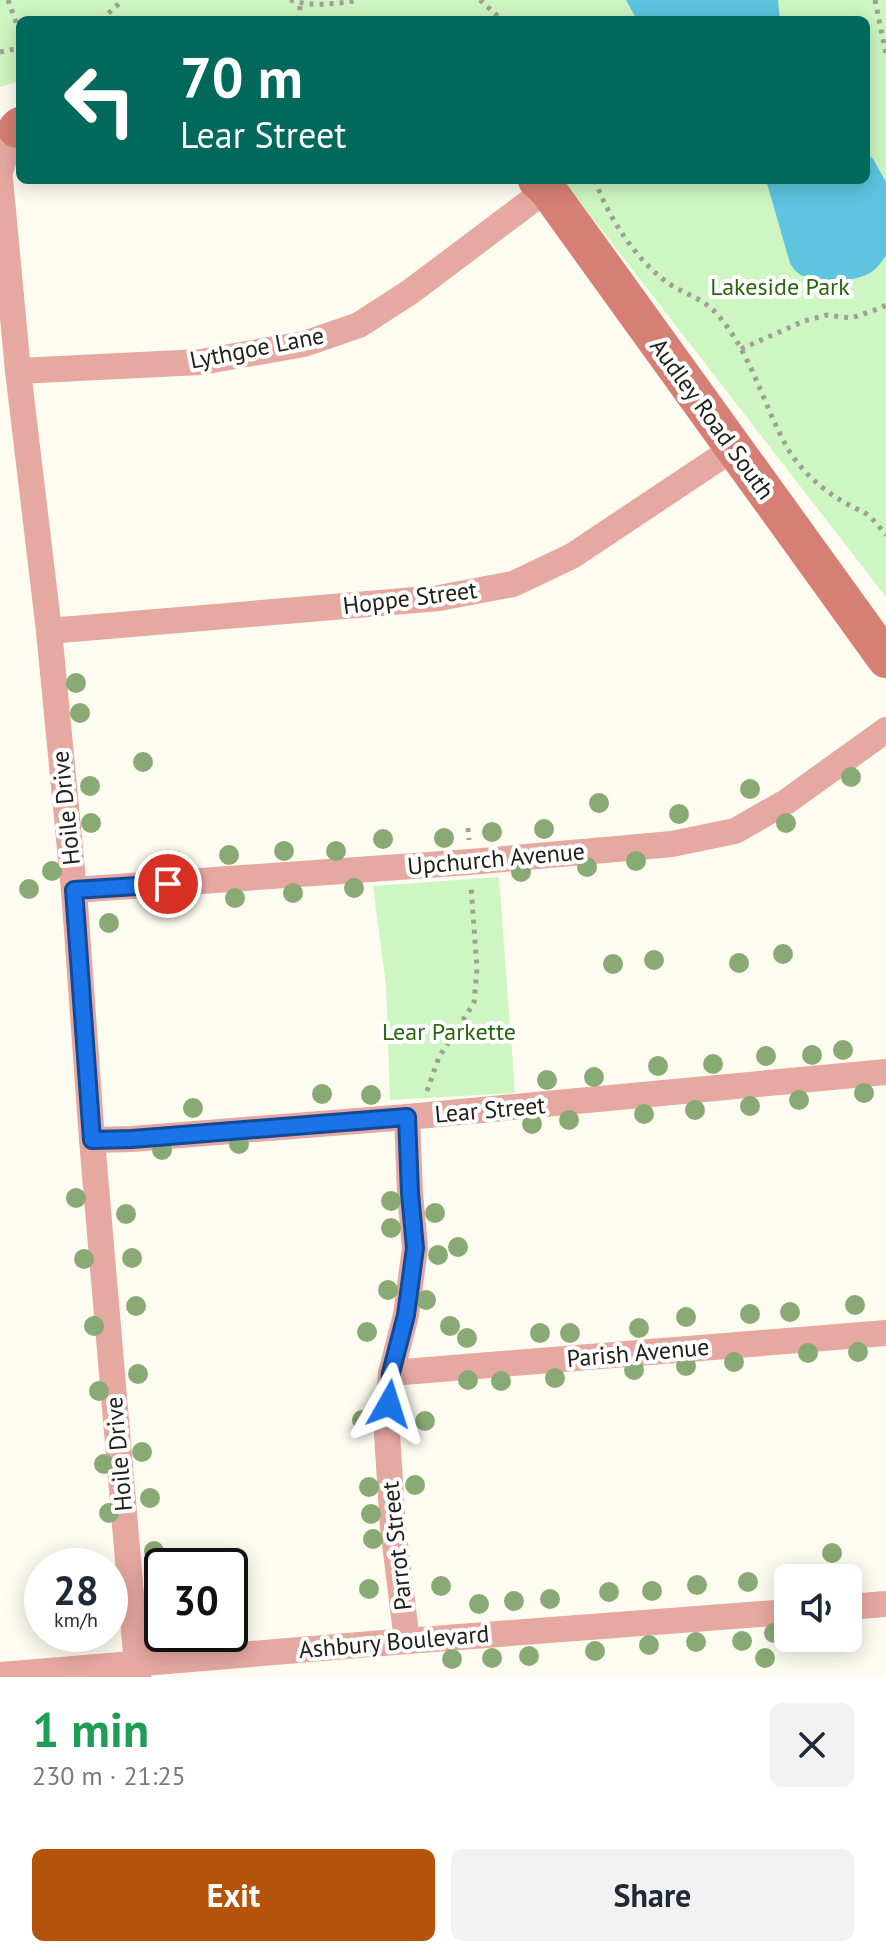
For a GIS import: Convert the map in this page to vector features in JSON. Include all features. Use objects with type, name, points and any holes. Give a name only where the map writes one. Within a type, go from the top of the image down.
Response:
[{"type":"street","points":[[0,172],[16,131]]},
{"type":"street","name":"Hoile Drive","points":[[0,179],[74,890],[92,1140],[138,1671]]},
{"type":"street","name":"Lythgoe Lane","points":[[18,371],[201,362],[304,344],[359,325],[410,292],[542,184]]},
{"type":"street","name":"Audley Road South","points":[[542,184],[886,659]]},
{"type":"street","name":"Hoppe Street","points":[[49,631],[439,598],[513,584],[572,556],[734,448]]},
{"type":"street","name":"Upchurch Avenue","points":[[74,890],[470,862],[672,844],[735,831],[786,802],[886,730]]},
{"type":"street","name":"Lear Street","points":[[92,1140],[407,1117],[886,1072]]},
{"type":"street","name":"Parrot Street","points":[[407,1117],[415,1248],[406,1315],[391,1373],[387,1434],[393,1528],[407,1641]]},
{"type":"street","name":"Parish Avenue","points":[[391,1373],[886,1333]]},
{"type":"street","points":[[862,1606],[886,1604]]},
{"type":"street","name":"Ashbury Boulevard","points":[[0,1675],[138,1671],[407,1641],[774,1613]]},
{"type":"path","points":[[8,0],[16,22]]},
{"type":"path","points":[[105,16],[123,0]]},
{"type":"path","points":[[290,0],[326,4],[359,0]]},
{"type":"path","points":[[480,0],[498,16]]},
{"type":"path","points":[[875,0],[886,54]]},
{"type":"path","points":[[596,184],[642,262],[671,286],[713,310],[728,328],[795,461],[815,482],[868,514],[886,535]]},
{"type":"path","points":[[741,349],[804,321],[827,315],[851,318],[886,305]]},
{"type":"path","points":[[407,1117],[428,1090],[439,1057],[474,1003],[477,968],[468,828]]},
{"type":"green space","name":"Lakeside Park","points":[[0,0],[886,0],[886,597],[566,184],[870,184],[870,16],[16,16],[16,82],[0,87]]},
{"type":"green space","name":"Lear Parkette","points":[[499,877],[515,1093],[390,1100],[386,985],[373,886]]},
{"type":"water","points":[[626,0],[778,0],[780,16],[635,16]]},
{"type":"water","points":[[870,156],[886,182],[886,256],[873,271],[846,280],[825,281],[805,277],[790,263],[767,184],[870,184]]},
{"type":"route","points":[[168,884],[74,890],[92,1140],[407,1117],[415,1248],[406,1315],[391,1373],[389,1404]]}]
